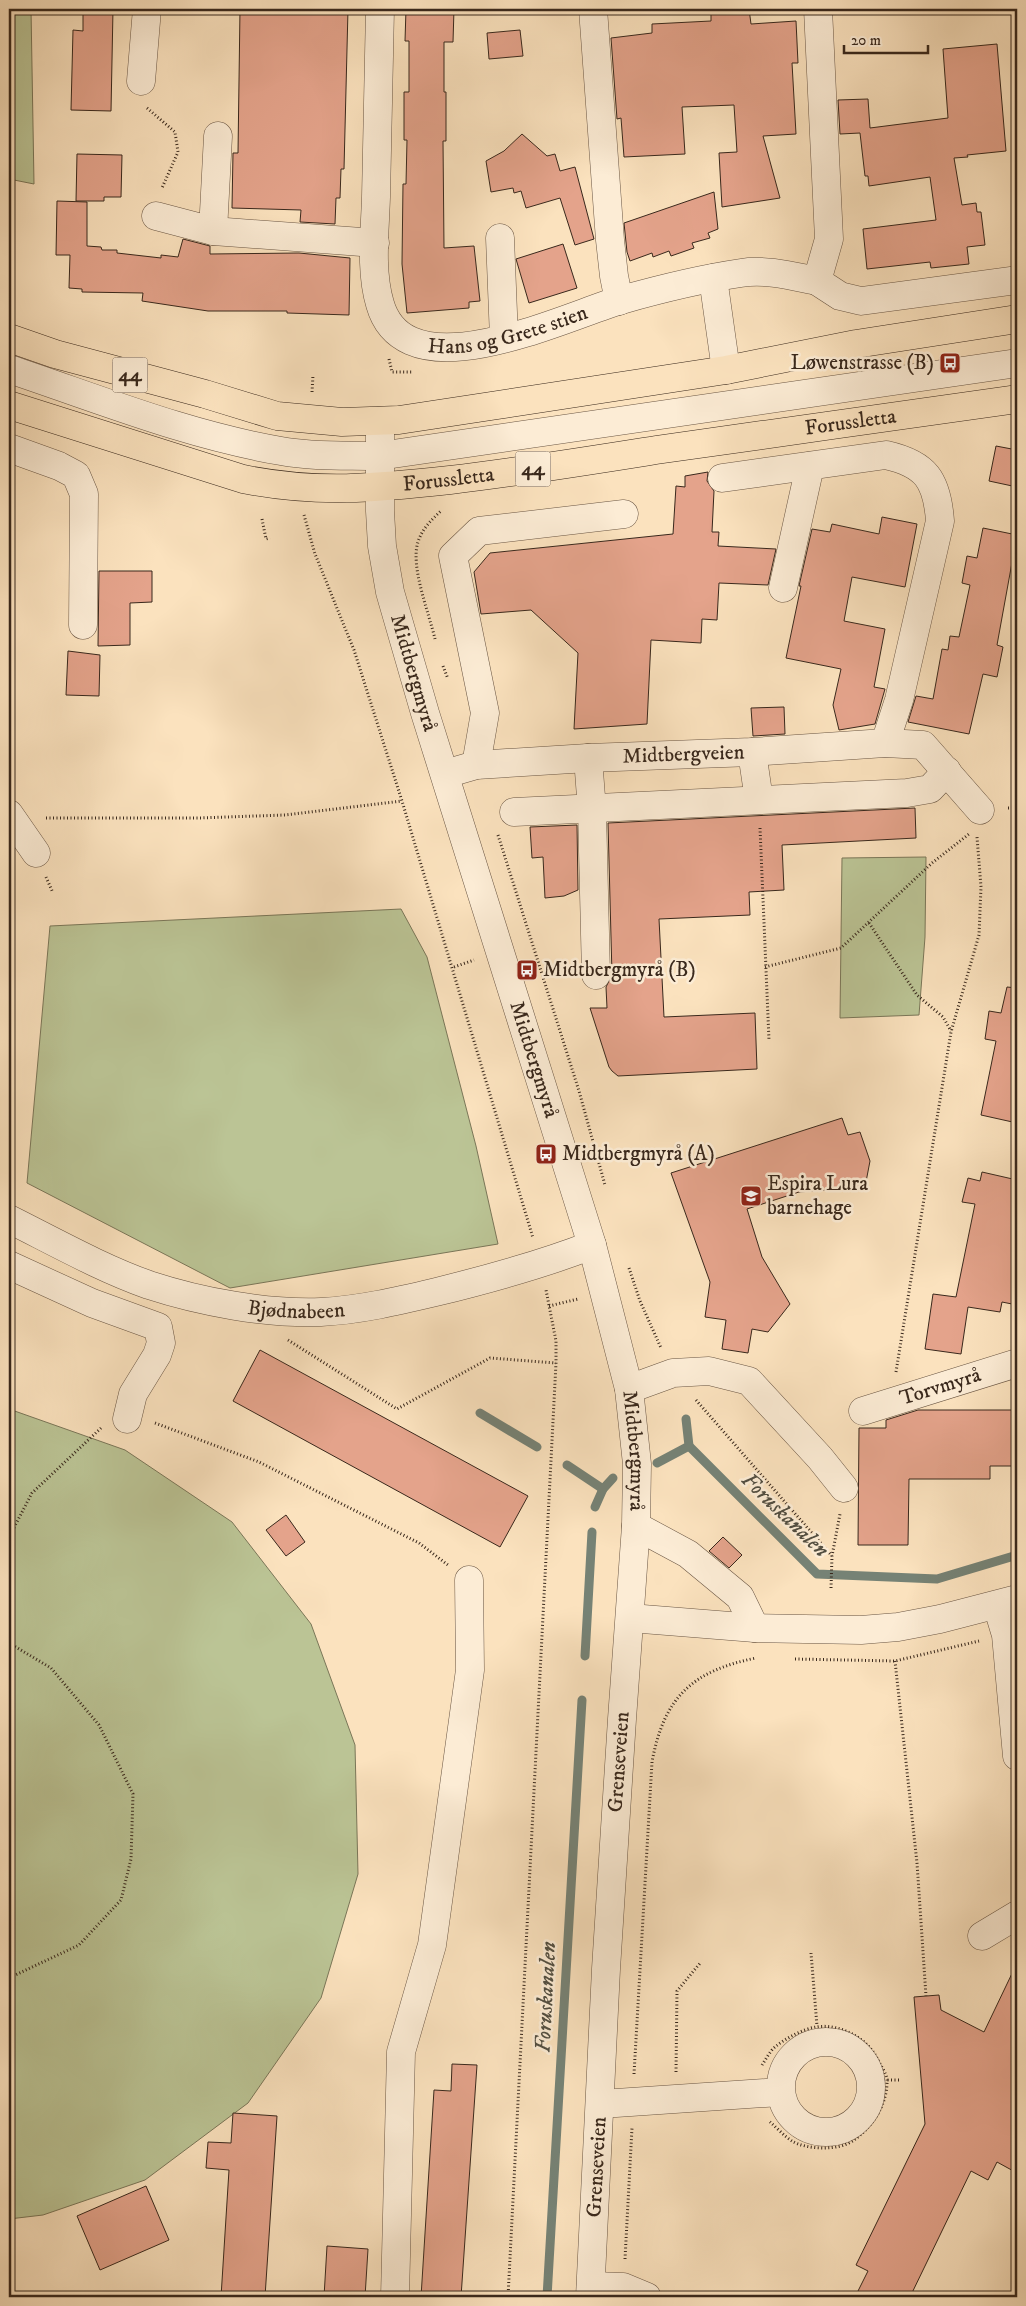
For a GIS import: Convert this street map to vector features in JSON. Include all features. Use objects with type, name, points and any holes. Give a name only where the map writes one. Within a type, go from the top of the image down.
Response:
[{"type":"main road","name":"44","points":[[9,338],[55,354],[205,394],[277,416],[342,422],[380,421],[491,406],[726,370],[856,344],[1017,319]]},
{"type":"main road","name":"Forussletta","points":[[9,405],[243,479],[303,489],[379,488],[503,474],[788,430],[873,421],[1017,399]]},
{"type":"street","points":[[141,81],[147,9]]},
{"type":"street","name":"Hans og Grete stien","points":[[380,9],[375,243],[376,291],[380,306],[393,330],[401,337],[424,346],[438,348],[460,347],[504,338],[619,301],[743,272],[771,272],[817,280]]},
{"type":"street","points":[[593,9],[610,240],[619,301]]},
{"type":"street","points":[[818,9],[829,239],[817,280],[840,296],[861,301],[1017,280]]},
{"type":"street","points":[[213,231],[218,136]]},
{"type":"street","points":[[156,216],[213,231],[375,243]]},
{"type":"street","points":[[500,238],[504,338]]},
{"type":"street","points":[[713,278],[726,370]]},
{"type":"street","points":[[9,369],[126,410],[232,440],[282,451],[308,454],[379,456],[1017,363]]},
{"type":"street","name":"Midtbergmyrå","points":[[380,421],[379,488],[382,546],[390,592],[592,1245],[629,1389],[637,1464],[636,1526],[630,1618]]},
{"type":"street","points":[[9,448],[60,466],[76,475],[84,494],[82,625]]},
{"type":"street","points":[[722,478],[886,455],[906,460],[923,470],[934,486],[939,504],[940,521],[899,700],[885,743]]},
{"type":"street","points":[[783,588],[810,466]]},
{"type":"street","points":[[476,765],[485,714],[453,556],[479,531],[624,514]]},
{"type":"street","name":"Midtbergveien","points":[[445,774],[476,765],[588,758],[752,752],[885,743],[923,744],[946,771]]},
{"type":"street","points":[[752,752],[759,800]]},
{"type":"street","points":[[588,758],[592,810],[596,975]]},
{"type":"street","points":[[505,820],[592,810],[907,793],[930,789],[946,771],[980,810]]},
{"type":"street","points":[[9,814],[36,853]]},
{"type":"street","name":"Bjødnabeen","points":[[9,1219],[114,1271],[149,1285],[185,1295],[230,1304],[281,1311],[320,1312],[364,1308],[468,1284],[541,1263],[592,1245]]},
{"type":"street","points":[[9,1265],[92,1303],[158,1327],[161,1343],[157,1355],[133,1394],[127,1419]]},
{"type":"street","name":"Torvmyrå","points":[[863,1411],[1017,1363]]},
{"type":"street","points":[[629,1389],[673,1373],[709,1371],[749,1381],[820,1458],[844,1488]]},
{"type":"street","points":[[636,1526],[688,1554],[740,1597],[755,1628]]},
{"type":"street","points":[[395,2297],[401,2052],[432,1945],[470,1670],[469,1580]]},
{"type":"street","points":[[630,1618],[755,1628],[861,1630],[940,1619],[1007,1602],[1006,1635],[1017,1756]]},
{"type":"street","name":"Grenseveien","points":[[590,2292],[622,1719],[630,1618]]},
{"type":"street","points":[[982,1936],[1017,1915]]},
{"type":"street","points":[[828,2041],[842,2045],[856,2053],[866,2065],[870,2080],[870,2095],[866,2109],[857,2120],[845,2128],[831,2132],[817,2132],[804,2127],[792,2118],[784,2106],[780,2092],[781,2076],[788,2062],[798,2051],[812,2044],[828,2041]]},
{"type":"street","points":[[600,2104],[780,2092]]},
{"type":"street","points":[[590,2292],[635,2292]]},
{"type":"path","points":[[141,81],[138,95],[145,106],[175,132],[178,152],[158,197],[156,216]]},
{"type":"path","points":[[437,646],[417,564],[418,543],[424,529],[446,507]]},
{"type":"path","points":[[303,510],[307,532],[354,650],[454,967],[541,1263],[556,1341],[508,2297]]},
{"type":"path","points":[[262,519],[266,539],[270,538]]},
{"type":"path","points":[[443,665],[449,683]]},
{"type":"path","points":[[759,800],[768,1040]]},
{"type":"path","points":[[41,818],[189,818],[285,815],[402,801]]},
{"type":"path","points":[[980,810],[1017,808]]},
{"type":"path","points":[[505,820],[608,1195]]},
{"type":"path","points":[[765,967],[841,948],[932,863],[976,830],[981,887],[979,935],[951,1032],[891,1402]]},
{"type":"path","points":[[869,923],[917,995],[943,1017],[951,1032]]},
{"type":"path","points":[[454,967],[478,959]]},
{"type":"path","points":[[627,1261],[640,1301],[673,1373],[832,1556],[831,1588]]},
{"type":"path","points":[[549,1306],[582,1298]]},
{"type":"path","points":[[280,1335],[397,1409],[490,1358],[556,1362]]},
{"type":"path","points":[[9,1537],[32,1493],[106,1423],[138,1416],[259,1462],[419,1544],[469,1580]]},
{"type":"path","points":[[9,1643],[51,1668],[99,1725],[133,1794],[131,1859],[121,1900],[79,1945],[9,1978]]},
{"type":"path","points":[[635,2292],[633,2102],[652,1762],[658,1733],[668,1709],[686,1687],[711,1671],[737,1662],[758,1658]]},
{"type":"path","points":[[786,1659],[833,1661]]},
{"type":"path","points":[[895,1661],[917,1863],[926,1996]]},
{"type":"path","points":[[811,1953],[817,2026]]},
{"type":"path","points":[[676,2073],[677,1991],[701,1962]]},
{"type":"path","points":[[870,2080],[899,2080]]},
{"type":"green space","points":[[9,9],[31,9],[34,184],[9,179]]},
{"type":"green space","points":[[926,857],[925,937],[919,1015],[840,1018],[842,858]]},
{"type":"green space","points":[[401,909],[427,957],[476,1146],[498,1244],[230,1288],[27,1183],[50,926]]},
{"type":"green space","points":[[9,1409],[125,1450],[232,1522],[311,1624],[355,1745],[358,1874],[321,1998],[248,2103],[145,2180],[43,2215],[9,2219]]},
{"type":"building","points":[[83,9],[113,9],[111,111],[71,110],[73,30],[83,31]]},
{"type":"building","points":[[240,9],[348,9],[344,169],[341,169],[340,198],[336,198],[335,224],[300,222],[301,210],[232,208],[233,153],[238,153]]},
{"type":"building","points":[[406,9],[454,9],[453,42],[444,42],[446,141],[443,141],[444,248],[474,246],[480,301],[469,302],[469,308],[407,313],[402,264],[403,184],[406,184],[407,140],[404,140],[404,92],[409,92],[409,41],[405,41]]},
{"type":"building","points":[[711,9],[749,9],[751,24],[796,21],[798,63],[792,63],[796,134],[763,136],[780,198],[722,207],[719,153],[737,152],[734,105],[682,107],[685,154],[624,157],[621,118],[617,119],[611,38],[652,33],[652,24],[711,21]]},
{"type":"building","points":[[520,30],[523,56],[489,59],[487,33]]},
{"type":"building","points":[[997,44],[1006,151],[954,158],[962,205],[976,203],[977,212],[981,212],[985,245],[967,247],[969,264],[931,268],[930,262],[867,269],[863,229],[936,220],[930,177],[869,186],[868,176],[865,176],[860,133],[840,134],[838,100],[868,99],[870,128],[948,118],[943,49]]},
{"type":"building","points":[[522,134],[547,156],[555,154],[560,171],[575,167],[594,239],[575,245],[560,198],[526,208],[521,191],[514,193],[513,188],[491,192],[486,161],[504,151]]},
{"type":"building","points":[[77,154],[122,155],[121,197],[104,197],[104,201],[76,201]]},
{"type":"building","points":[[714,192],[718,229],[708,233],[710,238],[692,243],[694,248],[671,256],[669,251],[653,257],[652,253],[630,261],[627,252],[624,223]]},
{"type":"building","points":[[57,201],[87,202],[87,246],[101,247],[102,250],[117,250],[117,253],[161,258],[161,255],[178,257],[183,239],[210,246],[210,254],[299,253],[350,258],[349,315],[287,313],[287,311],[208,311],[142,301],[143,293],[82,292],[82,289],[69,288],[70,255],[56,255]]},
{"type":"building","points":[[563,244],[577,288],[529,303],[516,259]]},
{"type":"building","points":[[996,446],[1017,450],[1017,487],[989,481]]},
{"type":"building","points":[[708,472],[707,481],[714,491],[712,532],[719,532],[718,546],[776,549],[768,585],[719,583],[717,620],[702,619],[701,643],[651,640],[647,724],[574,729],[578,653],[531,610],[481,614],[474,572],[490,553],[673,534],[676,486],[685,487],[685,476]]},
{"type":"building","points":[[882,517],[917,524],[905,587],[852,577],[844,621],[885,629],[874,687],[885,689],[875,724],[839,730],[833,705],[841,669],[786,658],[801,586],[799,586],[812,529],[830,532],[832,524],[879,534]]},
{"type":"building","points":[[983,528],[1017,535],[997,645],[1003,647],[997,677],[983,674],[969,734],[908,722],[916,696],[933,699],[942,649],[948,650],[950,636],[959,637],[970,585],[962,583],[967,556],[977,558]]},
{"type":"building","points":[[99,571],[152,571],[152,602],[130,603],[130,645],[98,646]]},
{"type":"building","points":[[68,651],[100,655],[99,696],[66,695]]},
{"type":"building","points":[[784,707],[785,734],[753,736],[751,708]]},
{"type":"building","points":[[915,808],[916,838],[782,845],[784,890],[749,892],[750,915],[659,919],[664,1017],[755,1013],[757,1069],[618,1076],[612,1071],[609,1067],[590,1008],[607,1008],[606,987],[612,975],[608,823]]},
{"type":"building","points":[[577,825],[578,890],[564,896],[545,898],[543,857],[532,858],[530,827]]},
{"type":"building","points":[[1007,987],[1017,988],[1017,1123],[981,1115],[996,1041],[985,1039],[989,1011],[1001,1013]]},
{"type":"building","points":[[842,1118],[848,1135],[860,1132],[870,1161],[865,1187],[799,1192],[747,1209],[762,1257],[790,1304],[768,1332],[752,1329],[748,1353],[722,1349],[726,1320],[705,1317],[710,1282],[671,1173]]},
{"type":"building","points":[[982,1172],[1017,1180],[1017,1305],[1002,1302],[1000,1312],[968,1307],[961,1354],[925,1349],[933,1294],[956,1297],[975,1204],[962,1202],[968,1178],[980,1181]]},
{"type":"building","points":[[260,1350],[528,1496],[500,1547],[233,1401]]},
{"type":"building","points":[[918,1410],[1017,1410],[1017,1466],[990,1466],[990,1479],[909,1479],[908,1545],[858,1545],[859,1428],[886,1428],[886,1420]]},
{"type":"building","points":[[286,1515],[305,1542],[286,1556],[266,1530]]},
{"type":"building","points":[[723,1537],[742,1555],[729,1568],[709,1551]]},
{"type":"building","points":[[1017,1963],[1017,2173],[997,2162],[988,2180],[971,2171],[910,2297],[855,2297],[868,2271],[856,2265],[925,2124],[914,1997],[939,1995],[941,2010],[984,2032]]},
{"type":"building","points":[[452,2064],[477,2065],[461,2297],[421,2297],[434,2090],[451,2091]]},
{"type":"building","points":[[233,2113],[277,2116],[265,2297],[221,2297],[229,2170],[206,2168],[208,2142],[231,2143]]},
{"type":"building","points":[[146,2186],[169,2240],[100,2270],[77,2216]]},
{"type":"building","points":[[327,2246],[368,2249],[365,2297],[324,2297]]},
{"type":"waterway","points":[[480,1413],[537,1447]]},
{"type":"waterway","name":"Foruskanalen","points":[[657,1463],[689,1446],[686,1419]]},
{"type":"waterway","name":"Foruskanalen","points":[[689,1446],[817,1574],[937,1579],[1017,1555]]},
{"type":"waterway","points":[[567,1465],[603,1489]]},
{"type":"waterway","name":"Foruskanalen","points":[[595,1507],[603,1489],[613,1478]]},
{"type":"waterway","name":"Foruskanalen","points":[[585,1656],[592,1532]]},
{"type":"waterway","name":"Foruskanalen","points":[[547,2297],[582,1700]]},
{"type":"place","name":"Løwenstrasse (B)","points":[[950,363]]},
{"type":"place","name":"Midtbergmyrå (B)","points":[[527,970]]},
{"type":"place","name":"Midtbergmyrå (A)","points":[[546,1154]]},
{"type":"place","name":"Espira Lura barnehage","points":[[751,1196]]}]
